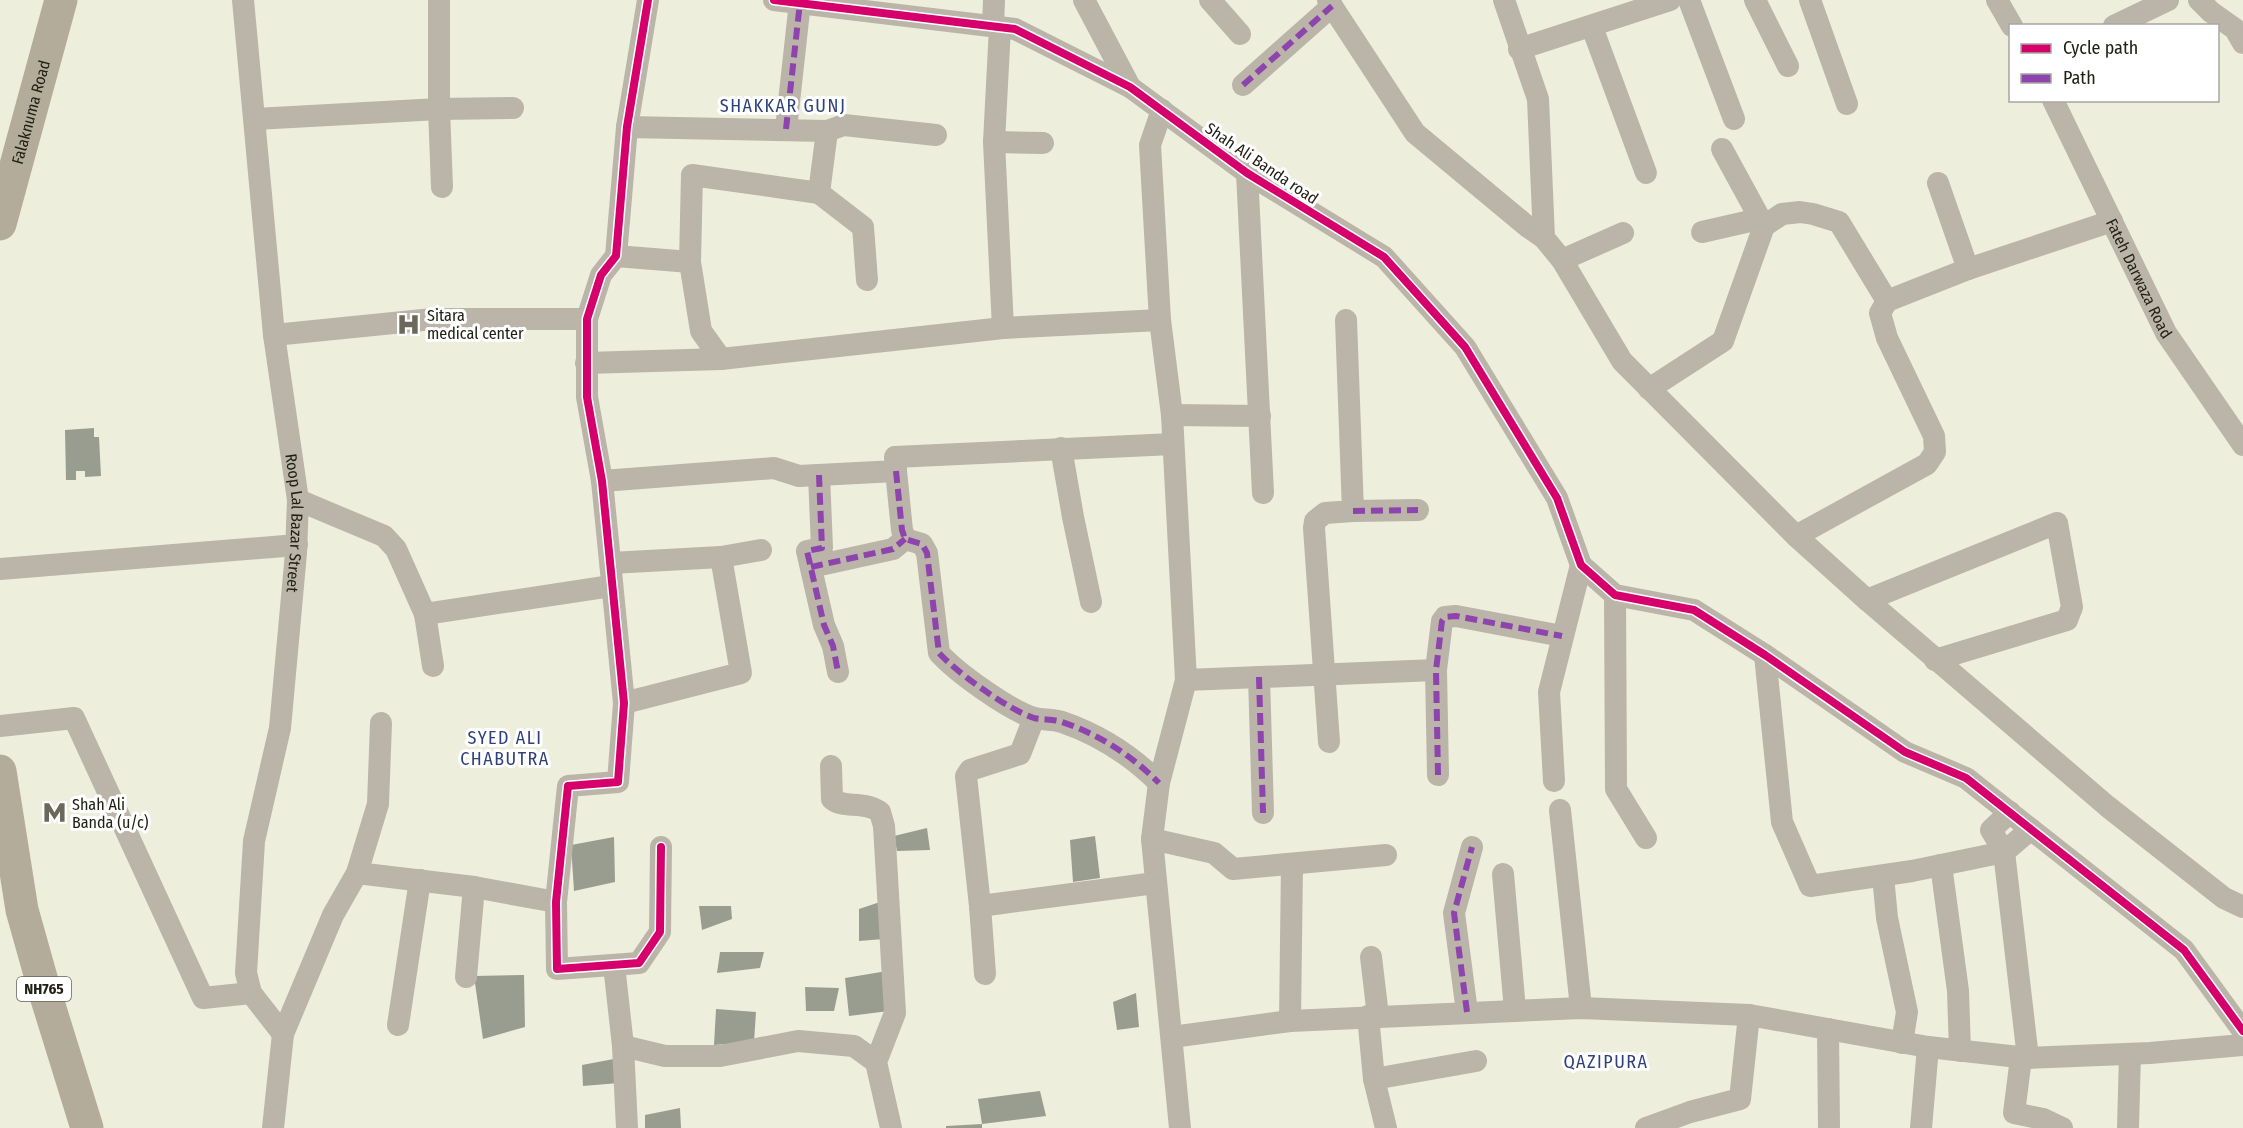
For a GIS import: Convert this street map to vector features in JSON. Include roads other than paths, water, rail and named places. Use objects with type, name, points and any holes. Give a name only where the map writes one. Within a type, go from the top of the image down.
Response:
[{"type":"highway","name":"Falaknuma Road","points":[[0,224],[61,0]]},
{"type":"highway","name":"NH765","points":[[0,771],[11,848],[29,936],[87,1128]]},
{"type":"highway","name":"NH765","points":[[0,900],[24,993],[67,1128]]},
{"type":"street","name":"Roop Lal Bazar Street","points":[[243,0],[274,335],[298,500],[297,544],[280,728],[254,841],[246,973],[251,993],[283,1034]]},
{"type":"street","points":[[439,0],[442,187]]},
{"type":"street","points":[[648,0],[627,127],[616,256],[600,275],[587,319],[586,397],[602,481],[624,703],[618,782],[568,786],[556,902],[556,969],[639,963],[660,932],[661,847]]},
{"type":"street","name":"Shah Ali Banda road","points":[[774,0],[922,8],[1015,29],[1130,87],[1247,173],[1384,257],[1465,347],[1557,498],[1581,565]]},
{"type":"street","points":[[994,0],[996,26],[994,142],[1003,328]]},
{"type":"street","points":[[1084,0],[1130,87]]},
{"type":"street","points":[[1210,0],[1240,34]]},
{"type":"street","points":[[1504,0],[1538,99],[1544,238]]},
{"type":"street","points":[[1519,49],[1592,27],[1614,9],[1670,0]]},
{"type":"street","points":[[1689,0],[1734,119]]},
{"type":"street","points":[[1755,0],[1788,66]]},
{"type":"street","points":[[1810,0],[1847,104]]},
{"type":"street","points":[[1997,0],[2011,24]]},
{"type":"street","points":[[2118,24],[2168,0]]},
{"type":"street","points":[[2199,0],[2211,12],[2235,29],[2243,43]]},
{"type":"street","points":[[786,129],[800,2]]},
{"type":"street","points":[[1243,85],[1330,3],[1415,133],[1544,238],[1562,260],[1622,361],[1796,536],[1935,660],[2107,806],[2224,898],[2243,907]]},
{"type":"street","points":[[1592,27],[1646,173]]},
{"type":"street","name":"Fateh Darwaza Road","points":[[2054,102],[2166,333],[2243,445]]},
{"type":"street","points":[[255,119],[439,109],[513,108]]},
{"type":"street","points":[[1162,110],[1150,145],[1160,320],[1172,416],[1186,680],[1159,783],[1152,839],[1180,1128]]},
{"type":"street","points":[[627,127],[827,131],[844,125],[936,135]]},
{"type":"street","points":[[819,193],[827,131]]},
{"type":"street","points":[[994,142],[1043,143]]},
{"type":"street","points":[[1649,389],[1723,341],[1762,223],[1722,149]]},
{"type":"street","points":[[1247,173],[1263,493]]},
{"type":"street","points":[[721,359],[701,331],[690,262],[692,175],[819,193],[862,227],[867,280]]},
{"type":"street","points":[[1938,183],[1968,269]]},
{"type":"street","points":[[1702,232],[1762,223],[1782,214],[1800,212],[1813,213],[1839,222],[1887,301]]},
{"type":"street","points":[[1796,536],[1927,464],[1935,452],[1934,436],[1887,338],[1880,313],[1887,301],[1968,269],[2112,221]]},
{"type":"street","points":[[1562,260],[1623,233]]},
{"type":"street","points":[[616,256],[690,262]]},
{"type":"street","points":[[274,335],[433,319],[587,319]]},
{"type":"street","points":[[586,363],[721,359],[1003,328],[1160,320]]},
{"type":"street","points":[[1346,320],[1353,511]]},
{"type":"street","points":[[1172,416],[1260,416]]},
{"type":"street","points":[[905,539],[902,530],[895,457],[1173,444]]},
{"type":"street","points":[[1061,448],[1091,602]]},
{"type":"street","points":[[602,481],[774,468],[799,476],[896,471]]},
{"type":"street","points":[[819,475],[822,548],[807,551],[824,625],[833,646],[838,672]]},
{"type":"street","points":[[298,500],[384,536],[396,549],[425,614],[434,666]]},
{"type":"street","points":[[1329,742],[1315,521],[1325,513],[1418,510]]},
{"type":"street","points":[[1868,600],[2057,523],[2073,607],[2067,620],[1935,660]]},
{"type":"street","points":[[905,539],[922,544],[927,553],[939,652],[988,693],[1034,717],[1059,721],[1102,739],[1124,751],[1159,783]]},
{"type":"street","points":[[811,567],[893,549],[905,539]]},
{"type":"street","points":[[0,569],[297,544]]},
{"type":"street","points":[[611,562],[721,557],[761,550]]},
{"type":"street","points":[[624,703],[741,674],[721,557]]},
{"type":"street","points":[[1554,781],[1549,692],[1581,565],[1615,595],[1694,610],[1765,654],[1905,752],[1966,778],[2184,950],[2243,1031]]},
{"type":"street","points":[[425,614],[611,586]]},
{"type":"street","points":[[1615,595],[1616,789],[1646,838]]},
{"type":"street","points":[[1438,775],[1436,670],[1440,626],[1445,617],[1450,615],[1562,636]]},
{"type":"street","points":[[1765,654],[1782,822],[1810,886],[1941,866],[2004,852],[2030,830]]},
{"type":"street","points":[[1186,680],[1436,670]]},
{"type":"street","points":[[1259,677],[1263,813]]},
{"type":"street","points":[[985,974],[967,774],[970,770],[1020,754],[1034,717]]},
{"type":"street","points":[[0,726],[74,718],[203,998],[251,993]]},
{"type":"street","points":[[273,1128],[283,1034],[333,915],[357,873],[378,804],[381,723]]},
{"type":"street","points":[[831,766],[832,799],[837,803],[871,805],[880,812],[884,826],[896,1013],[876,1062],[891,1128]]},
{"type":"street","points":[[1560,810],[1581,1008]]},
{"type":"street","points":[[2010,812],[1991,830],[2004,852],[2025,1058],[2014,1113],[2043,1119],[2062,1128]]},
{"type":"street","points":[[1152,839],[1215,853],[1233,869],[1386,855]]},
{"type":"street","points":[[1467,1012],[1454,913],[1472,847]]},
{"type":"street","points":[[1290,1021],[1292,864]]},
{"type":"street","points":[[1941,866],[1958,991],[1960,1051]]},
{"type":"street","points":[[357,873],[474,887],[556,902]]},
{"type":"street","points":[[1503,874],[1515,1010]]},
{"type":"street","points":[[1883,876],[1887,918],[1907,1012],[1902,1043]]},
{"type":"street","points":[[398,1025],[420,880]]},
{"type":"street","points":[[980,906],[1155,883]]},
{"type":"street","points":[[466,977],[474,887]]},
{"type":"street","points":[[1371,957],[1374,1079],[1386,1128]]},
{"type":"street","points":[[614,965],[623,1046],[627,1128]]},
{"type":"street","points":[[1172,1037],[1290,1021],[1581,1008],[1749,1015],[1902,1043],[2025,1058],[2130,1054],[2243,1045]]},
{"type":"street","points":[[1646,1128],[1694,1120],[1740,1099],[1749,1015]]},
{"type":"street","points":[[1828,1029],[1829,1128]]},
{"type":"street","points":[[623,1046],[664,1056],[720,1056],[798,1041],[854,1047],[876,1062]]},
{"type":"street","points":[[1921,1128],[1928,1047]]},
{"type":"street","points":[[2128,1128],[2130,1054]]},
{"type":"street","points":[[1374,1079],[1476,1061]]},
{"type":"place","name":"Sitara medical center","points":[[409,324]]},
{"type":"place","name":"Shah Ali Banda (u/c)","points":[[54,813]]},
{"type":"district","name":"SHAKKAR GUNJ","points":[[783,106]]},
{"type":"district","name":"SYED ALI CHABUTRA","points":[[505,748]]},
{"type":"district","name":"QAZIPURA","points":[[1606,1062]]}]
